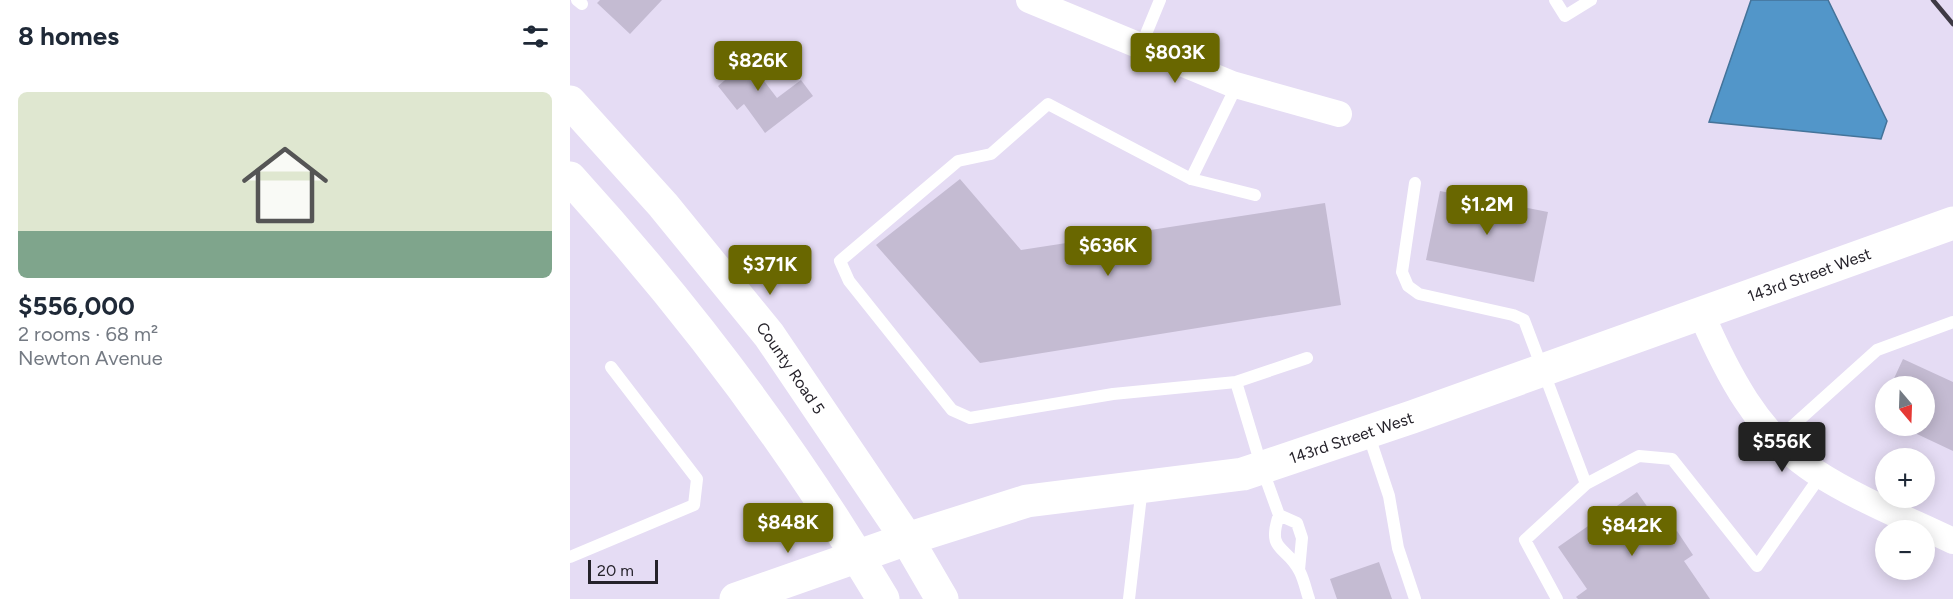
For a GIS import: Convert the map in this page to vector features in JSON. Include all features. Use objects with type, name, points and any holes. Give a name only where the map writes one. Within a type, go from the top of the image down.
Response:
[{"type":"street","points":[[1029,0],[1237,85],[1339,114]]},
{"type":"street","name":"County Road 5","points":[[570,102],[663,205],[769,335],[907,539],[942,599]]},
{"type":"street","points":[[570,178],[630,244],[728,368],[796,460],[883,599]]},
{"type":"street","name":"143rd Street West","points":[[736,599],[907,539],[1027,501],[1243,474],[1367,432],[1953,222]]},
{"type":"street","points":[[1701,312],[1722,362],[1737,388],[1793,455],[1821,475],[1953,541]]},
{"type":"lane","points":[[1141,46],[1160,0]]},
{"type":"lane","points":[[1555,0],[1565,16],[1591,0]]},
{"type":"lane","points":[[1191,179],[1237,85]]},
{"type":"lane","points":[[1255,195],[1191,179],[1048,105],[990,154],[958,160],[840,261],[849,282],[952,410],[970,418],[1113,394],[1236,382],[1307,358]]},
{"type":"lane","points":[[1415,183],[1402,272],[1408,286],[1419,294],[1519,317],[1526,326],[1586,484]]},
{"type":"lane","points":[[1778,439],[1877,350],[1953,322]]},
{"type":"lane","points":[[570,556],[694,505],[698,479],[611,367]]},
{"type":"lane","points":[[1236,382],[1279,515],[1273,532],[1277,545],[1299,570],[1309,599]]},
{"type":"lane","points":[[1367,432],[1389,496],[1398,548],[1415,599]]},
{"type":"lane","points":[[1557,599],[1525,540],[1586,484],[1639,456],[1672,459],[1756,566],[1821,475]]},
{"type":"lane","points":[[1129,599],[1142,487]]},
{"type":"lane","points":[[1279,515],[1297,523],[1302,538],[1299,570]]},
{"type":"water","points":[[1751,0],[1828,0],[1887,121],[1881,139],[1709,122]]},
{"type":"building","points":[[600,0],[662,0],[630,34],[597,3]]},
{"type":"building","points":[[739,48],[777,98],[801,80],[813,96],[765,133],[744,104],[737,110],[718,86],[725,80],[715,67]]},
{"type":"building","points":[[960,179],[1021,250],[1325,203],[1341,305],[980,363],[876,245]]},
{"type":"building","points":[[1440,191],[1548,212],[1534,282],[1426,260]]},
{"type":"building","points":[[1903,359],[1953,382],[1953,451],[1921,436],[1935,436],[1935,376],[1895,376]]},
{"type":"building","points":[[1637,492],[1660,525],[1664,523],[1672,535],[1677,531],[1693,555],[1684,561],[1710,599],[1578,599],[1576,597],[1587,589],[1558,547]]},
{"type":"building","points":[[1379,562],[1392,599],[1337,599],[1330,579]]},
{"type":"railway","points":[[1933,0],[1953,24]]}]
